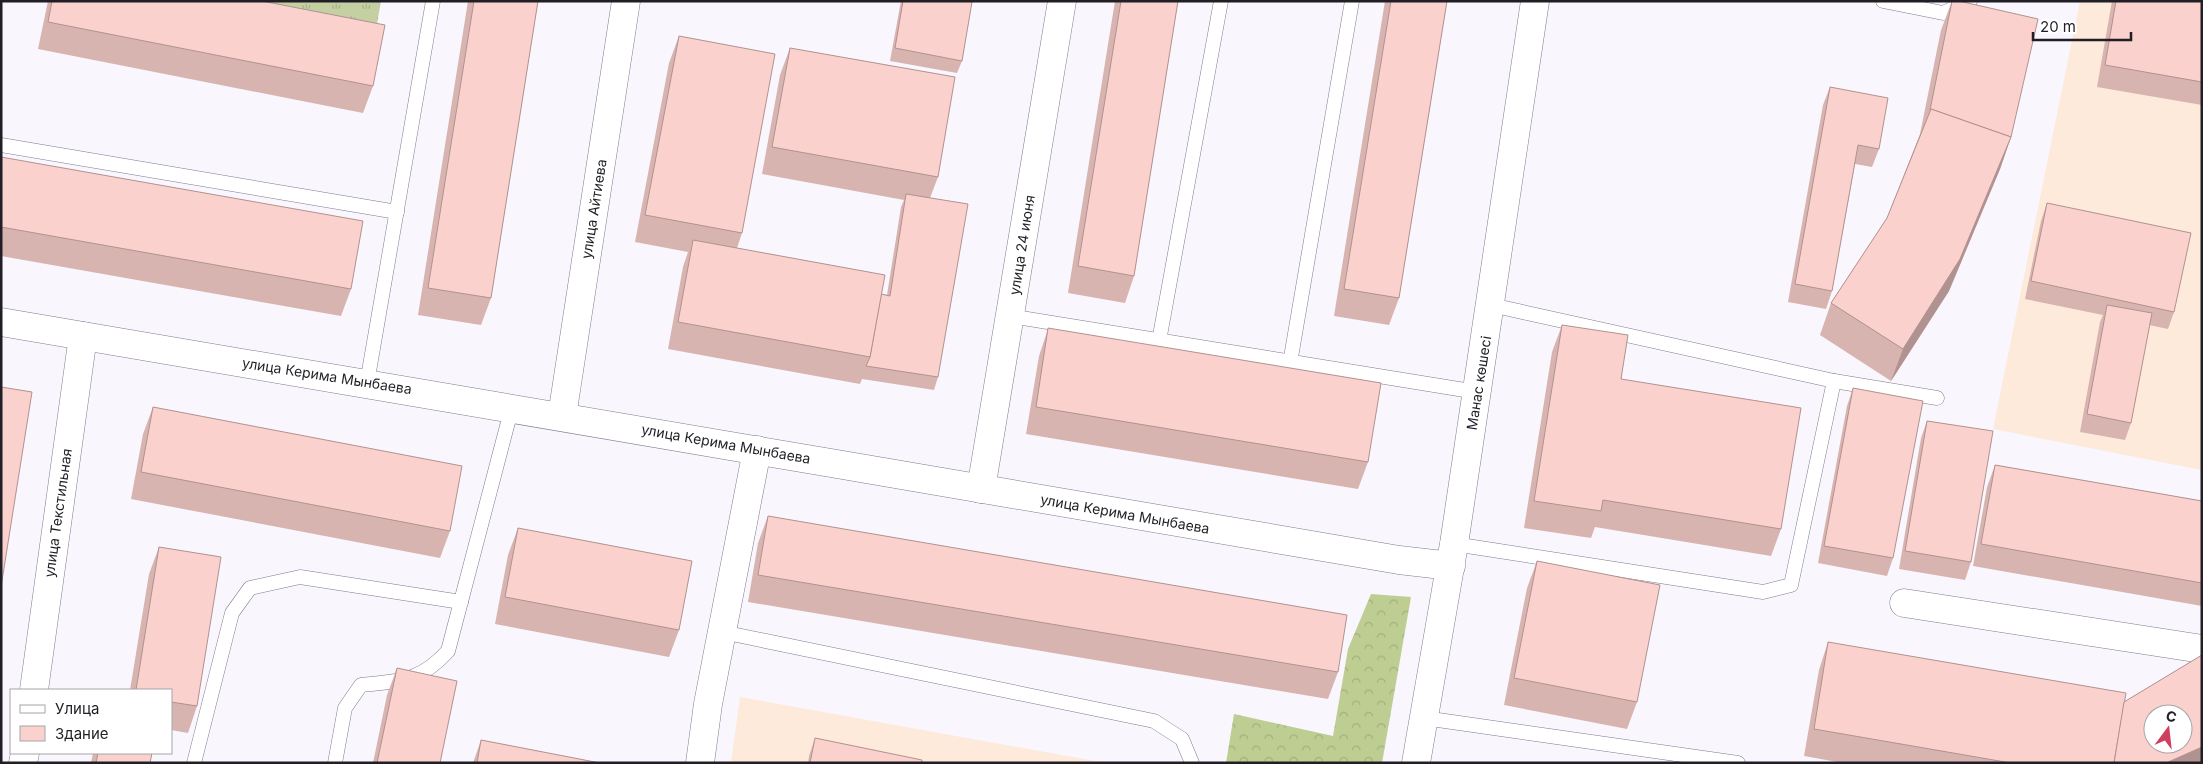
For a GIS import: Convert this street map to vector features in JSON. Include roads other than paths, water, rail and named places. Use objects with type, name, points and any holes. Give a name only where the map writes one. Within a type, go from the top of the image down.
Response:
[{"type":"street","name":"улица Айтиева","points":[[562,416],[626,1]]},
{"type":"street","name":"улица 24 июня","points":[[981,490],[1062,1]]},
{"type":"street","name":"Манас көшесі","points":[[1416,763],[1478,392],[1534,1]]},
{"type":"street","name":"улица Керима Мынбаева","points":[[1,322],[512,407],[981,490],[1399,560],[1452,555]]},
{"type":"street","name":"улица Текстильная","points":[[34,689],[83,336]]},
{"type":"street","points":[[700,763],[708,704],[757,450]]},
{"type":"street","points":[[1904,603],[2202,649]]},
{"type":"lane","points":[[367,383],[433,1]]},
{"type":"lane","points":[[1159,341],[1221,1]]},
{"type":"lane","points":[[1290,363],[1352,1]]},
{"type":"lane","points":[[1883,1],[1943,13],[1970,1]]},
{"type":"lane","points":[[1,145],[397,212]]},
{"type":"lane","points":[[1491,306],[1834,381],[1936,398]]},
{"type":"lane","points":[[1010,316],[1290,363],[1478,392]]},
{"type":"lane","points":[[1452,555],[1763,592],[1791,585],[1834,381]]},
{"type":"lane","points":[[335,763],[345,708],[360,685],[406,680],[436,664],[448,651],[512,407]]},
{"type":"lane","points":[[194,763],[232,613],[250,588],[300,577],[461,602]]},
{"type":"lane","points":[[722,632],[1154,721],[1182,739],[1192,763]]},
{"type":"lane","points":[[1424,718],[1738,763]]}]
